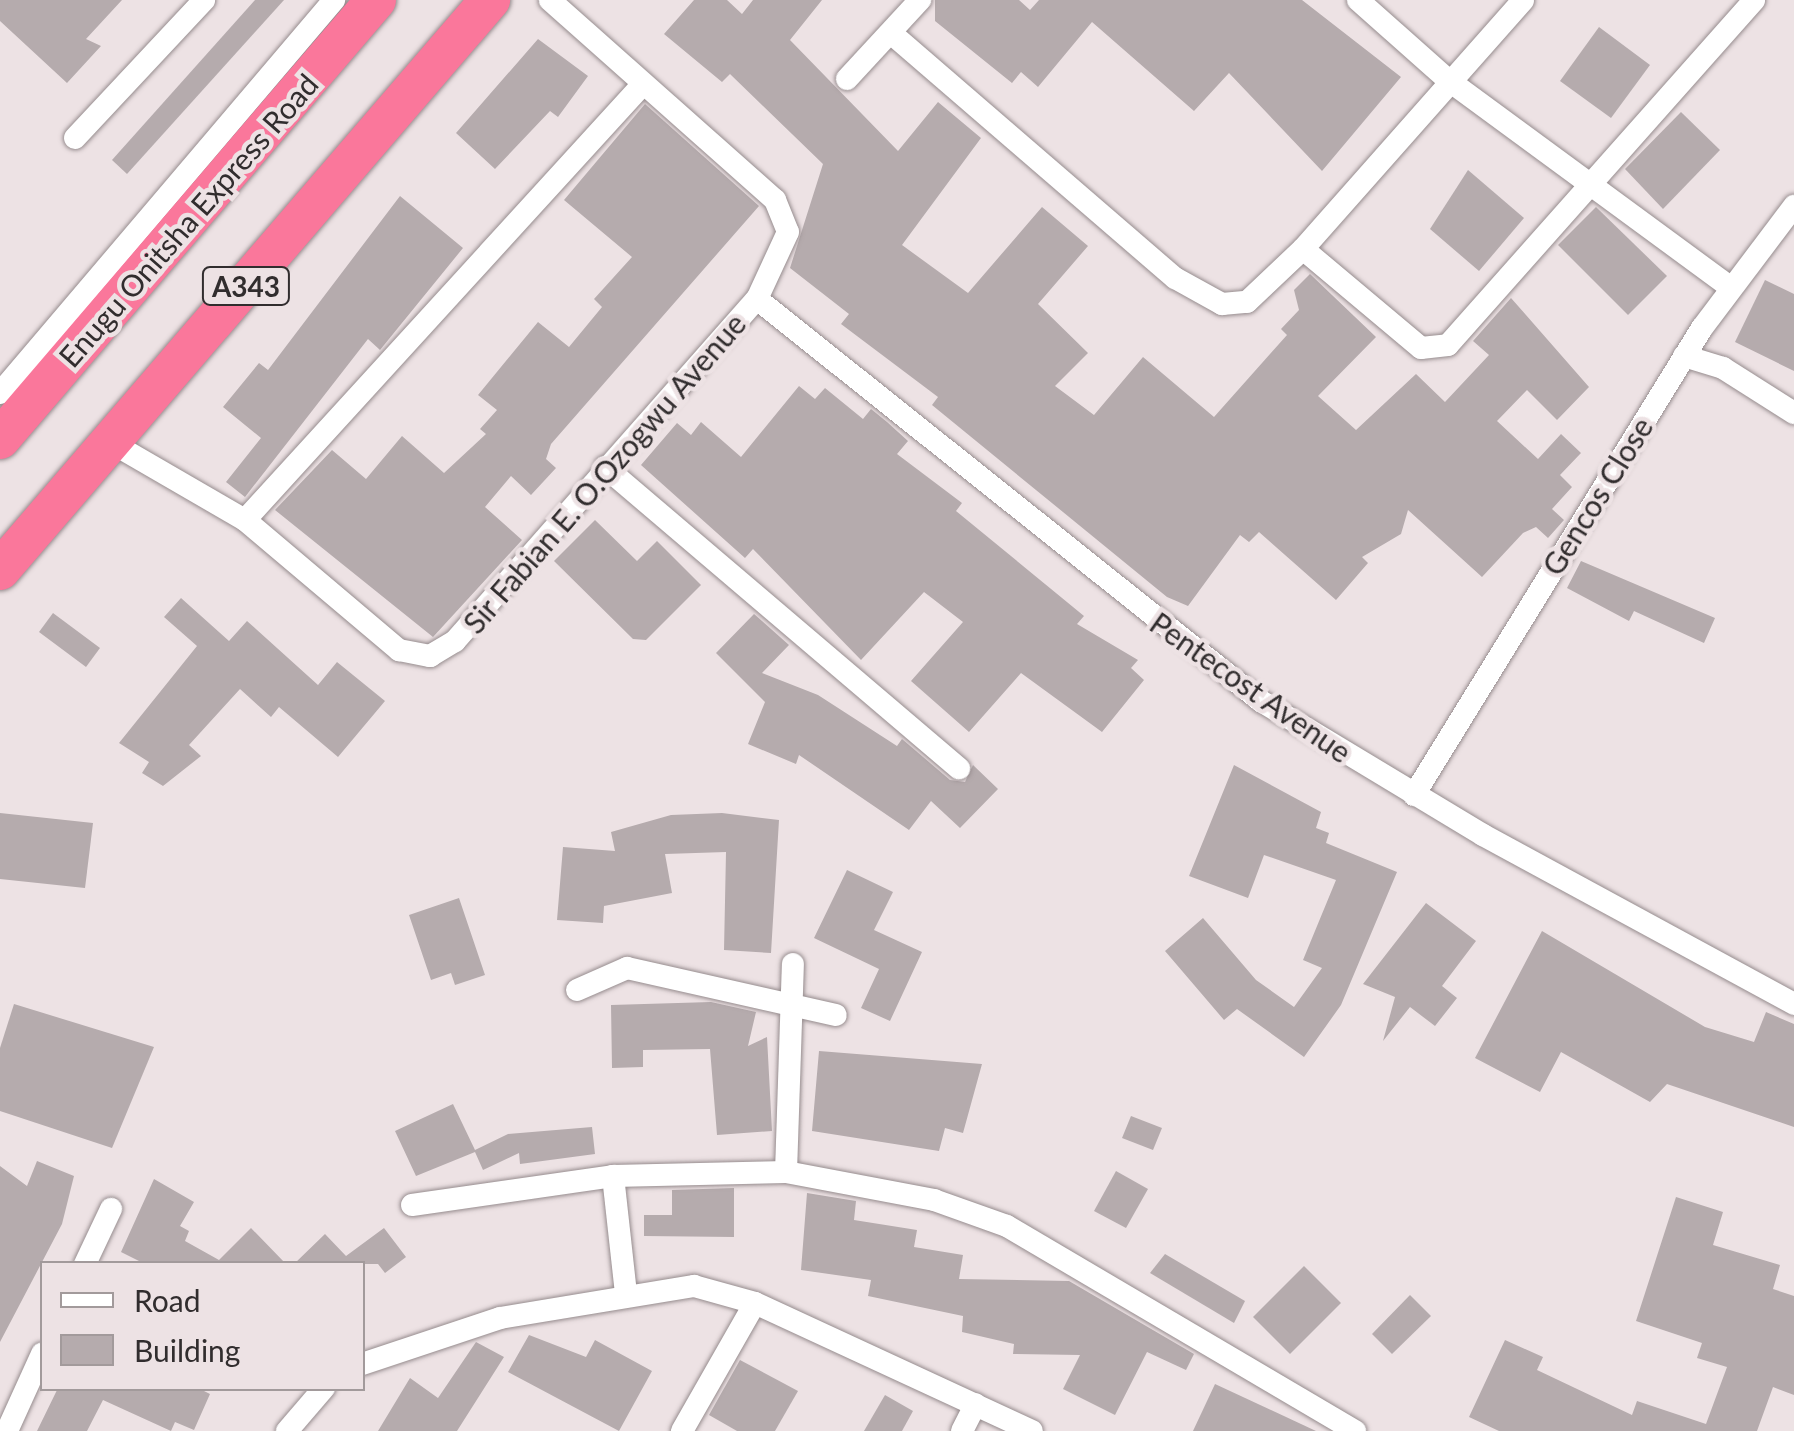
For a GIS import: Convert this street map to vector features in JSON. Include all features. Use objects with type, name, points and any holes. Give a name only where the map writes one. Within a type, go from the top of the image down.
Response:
[{"type":"highway","name":"Enugu Onitsha Express Road","points":[[0,439],[376,0]]},
{"type":"highway","name":"A343","points":[[0,570],[490,0]]},
{"type":"street","points":[[75,138],[204,0]]},
{"type":"street","points":[[0,393],[334,0]]},
{"type":"street","name":"Sir Fabian E. O.Ozogwu Avenue","points":[[112,443],[244,520],[388,642],[430,656],[471,624],[756,299],[783,253],[783,213],[550,0]]},
{"type":"street","points":[[570,0],[588,34]]},
{"type":"street","points":[[846,79],[920,0]]},
{"type":"street","points":[[1358,0],[1448,80],[1730,287]]},
{"type":"street","points":[[890,32],[1206,298],[1247,302],[1303,249],[1448,80],[1523,0]]},
{"type":"street","points":[[1303,249],[1421,348],[1438,350],[1754,0]]},
{"type":"street","points":[[244,520],[643,84]]},
{"type":"street","name":"Gencos Close","points":[[1414,794],[1684,356],[1730,287],[1794,206]]},
{"type":"street","name":"Pentecost Avenue","points":[[756,299],[1170,633],[1414,794],[1794,1004]]},
{"type":"street","points":[[1684,356],[1722,368],[1794,412]]},
{"type":"street","points":[[605,467],[959,768]]},
{"type":"street","points":[[786,1172],[796,1010],[793,964]]},
{"type":"street","points":[[577,990],[627,968],[796,1010],[836,1014]]},
{"type":"street","points":[[412,1205],[613,1176],[786,1172],[934,1200],[1006,1226],[1355,1431]]},
{"type":"street","points":[[613,1176],[626,1294]]},
{"type":"street","points":[[86,1261],[110,1209]]},
{"type":"street","points":[[365,1363],[500,1318],[626,1294],[694,1286],[755,1303],[1032,1431]]},
{"type":"street","points":[[682,1431],[755,1303]]},
{"type":"street","points":[[6,1431],[40,1358]]},
{"type":"street","points":[[287,1431],[321,1391]]},
{"type":"street","points":[[962,1431],[976,1404]]},
{"type":"building","points":[[0,0],[122,0],[86,39],[101,46],[67,83],[0,21]]},
{"type":"building","points":[[255,0],[284,0],[127,174],[112,160]]},
{"type":"building","points":[[694,0],[727,0],[742,14],[753,0],[822,0],[790,40],[898,151],[938,102],[981,138],[902,245],[968,293],[1042,207],[1088,246],[1038,304],[1088,353],[1055,386],[1094,415],[1143,357],[1214,417],[1287,335],[1281,329],[1299,310],[1294,290],[1310,274],[1376,337],[1318,396],[1356,430],[1416,374],[1445,402],[1489,355],[1473,341],[1511,298],[1589,387],[1557,420],[1527,390],[1497,421],[1538,459],[1561,434],[1581,453],[1560,475],[1572,487],[1552,509],[1564,520],[1548,538],[1536,527],[1523,533],[1482,577],[1408,510],[1401,534],[1362,557],[1368,563],[1336,600],[1259,532],[1249,542],[1240,535],[1188,606],[1167,597],[932,405],[938,397],[841,324],[849,314],[790,268],[823,164],[730,74],[722,82],[664,34]]},
{"type":"building","points":[[935,0],[1019,0],[1030,10],[1039,0],[1302,0],[1401,77],[1322,171],[1229,73],[1194,111],[1092,22],[1038,87],[1021,72],[1012,83],[935,21]]},
{"type":"building","points":[[1599,27],[1650,65],[1611,118],[1560,81]]},
{"type":"building","points":[[538,39],[588,76],[558,117],[550,111],[495,169],[456,133]]},
{"type":"building","points":[[645,104],[759,206],[551,444],[546,459],[556,468],[531,495],[511,476],[485,507],[522,540],[433,637],[275,510],[332,450],[366,479],[402,436],[444,473],[486,434],[480,429],[497,410],[478,395],[538,322],[569,347],[602,307],[594,299],[632,257],[564,200]]},
{"type":"building","points":[[1681,112],[1720,150],[1663,209],[1625,169]]},
{"type":"building","points":[[1468,170],[1524,218],[1479,271],[1430,229]]},
{"type":"building","points":[[400,196],[463,248],[380,350],[368,339],[245,497],[226,482],[261,438],[223,407],[259,363],[268,370]]},
{"type":"building","points":[[1596,207],[1667,276],[1628,315],[1558,245]]},
{"type":"building","points":[[1765,280],[1794,294],[1794,371],[1735,342]]},
{"type":"building","points":[[799,386],[815,399],[825,388],[863,419],[871,409],[908,441],[897,454],[962,503],[956,511],[1084,616],[1077,624],[1138,660],[1131,668],[1144,680],[1102,732],[1021,673],[969,732],[911,681],[963,622],[924,592],[861,660],[753,549],[745,558],[641,465],[677,423],[691,435],[701,422],[741,457]]},
{"type":"building","points":[[595,520],[637,561],[657,541],[701,585],[646,640],[633,639],[554,561]]},
{"type":"building","points":[[1581,561],[1715,618],[1704,643],[1634,611],[1629,621],[1567,588]]},
{"type":"building","points":[[181,598],[229,641],[247,621],[318,685],[337,662],[385,701],[338,757],[279,707],[271,717],[240,689],[189,745],[201,756],[163,786],[142,773],[149,762],[119,743],[197,646],[164,617]]},
{"type":"building","points":[[53,613],[100,648],[86,667],[39,632]]},
{"type":"building","points":[[754,614],[789,645],[762,673],[818,695],[897,746],[902,739],[950,780],[965,782],[973,765],[998,789],[960,828],[931,801],[909,830],[799,755],[796,764],[748,744],[765,702],[716,653]]},
{"type":"building","points":[[1234,765],[1321,812],[1316,828],[1329,833],[1326,843],[1397,872],[1341,1005],[1304,1057],[1237,1009],[1224,1020],[1165,951],[1203,918],[1256,980],[1294,1007],[1322,968],[1303,960],[1336,880],[1264,855],[1248,898],[1189,876]]},
{"type":"building","points":[[0,813],[93,823],[85,888],[0,879]]},
{"type":"building","points":[[722,813],[779,820],[771,953],[724,950],[726,852],[665,854],[672,893],[604,906],[603,923],[557,920],[563,847],[615,851],[611,832],[671,815]]},
{"type":"building","points":[[847,870],[893,892],[874,930],[922,952],[890,1021],[861,1008],[879,969],[814,938]]},
{"type":"building","points":[[459,898],[485,975],[455,985],[451,973],[431,980],[409,915]]},
{"type":"building","points":[[1426,903],[1476,941],[1442,986],[1457,998],[1435,1026],[1410,1007],[1383,1041],[1395,997],[1363,984]]},
{"type":"building","points":[[1542,931],[1705,1027],[1754,1042],[1766,1012],[1794,1024],[1794,1127],[1667,1084],[1650,1102],[1561,1052],[1540,1092],[1475,1058]]},
{"type":"building","points":[[711,1002],[756,1012],[748,1046],[767,1037],[772,1131],[717,1135],[710,1049],[643,1050],[643,1067],[612,1068],[611,1005]]},
{"type":"building","points":[[14,1004],[154,1047],[112,1148],[0,1111],[0,1048]]},
{"type":"building","points":[[819,1051],[982,1064],[963,1133],[945,1128],[939,1151],[812,1131]]},
{"type":"building","points":[[453,1104],[475,1150],[508,1134],[592,1127],[595,1154],[520,1164],[519,1153],[483,1170],[475,1152],[416,1176],[395,1131]]},
{"type":"building","points":[[1131,1116],[1162,1128],[1153,1150],[1122,1138]]},
{"type":"building","points":[[37,1161],[74,1176],[62,1224],[0,1342],[0,1166],[27,1186]]},
{"type":"building","points":[[1116,1171],[1148,1189],[1126,1228],[1094,1211]]},
{"type":"building","points":[[154,1179],[194,1202],[180,1226],[189,1231],[185,1241],[219,1260],[251,1228],[283,1261],[139,1261],[121,1252]]},
{"type":"building","points":[[734,1188],[734,1237],[644,1236],[644,1215],[672,1215],[672,1190]]},
{"type":"building","points":[[807,1193],[856,1201],[854,1220],[917,1230],[914,1247],[963,1255],[959,1279],[1069,1281],[1194,1354],[1186,1370],[1147,1352],[1115,1415],[1063,1389],[1080,1355],[1013,1354],[1014,1344],[962,1332],[963,1316],[868,1296],[871,1280],[801,1270]]},
{"type":"building","points":[[1676,1197],[1723,1212],[1713,1245],[1780,1265],[1773,1289],[1794,1296],[1794,1395],[1773,1387],[1757,1431],[1499,1431],[1469,1417],[1505,1340],[1543,1357],[1537,1370],[1632,1415],[1637,1401],[1706,1424],[1727,1367],[1697,1358],[1702,1343],[1636,1321]]},
{"type":"building","points":[[384,1228],[406,1257],[385,1273],[378,1264],[365,1261],[297,1261],[325,1234],[346,1256]]},
{"type":"building","points":[[1165,1254],[1245,1301],[1234,1323],[1150,1273]]},
{"type":"building","points":[[1304,1266],[1341,1303],[1290,1354],[1253,1317]]},
{"type":"building","points":[[1410,1295],[1431,1316],[1392,1354],[1372,1334]]},
{"type":"building","points":[[529,1335],[586,1357],[595,1340],[652,1371],[619,1431],[508,1372]]},
{"type":"building","points":[[476,1342],[504,1357],[457,1431],[378,1431],[410,1378],[438,1398]]},
{"type":"building","points":[[740,1360],[798,1391],[775,1431],[737,1431],[709,1415]]},
{"type":"building","points":[[1215,1384],[1316,1431],[1193,1431]]},
{"type":"building","points":[[57,1391],[210,1394],[194,1430],[175,1422],[171,1431],[103,1400],[87,1431],[37,1431]]},
{"type":"building","points":[[885,1395],[913,1411],[902,1431],[864,1431]]}]
